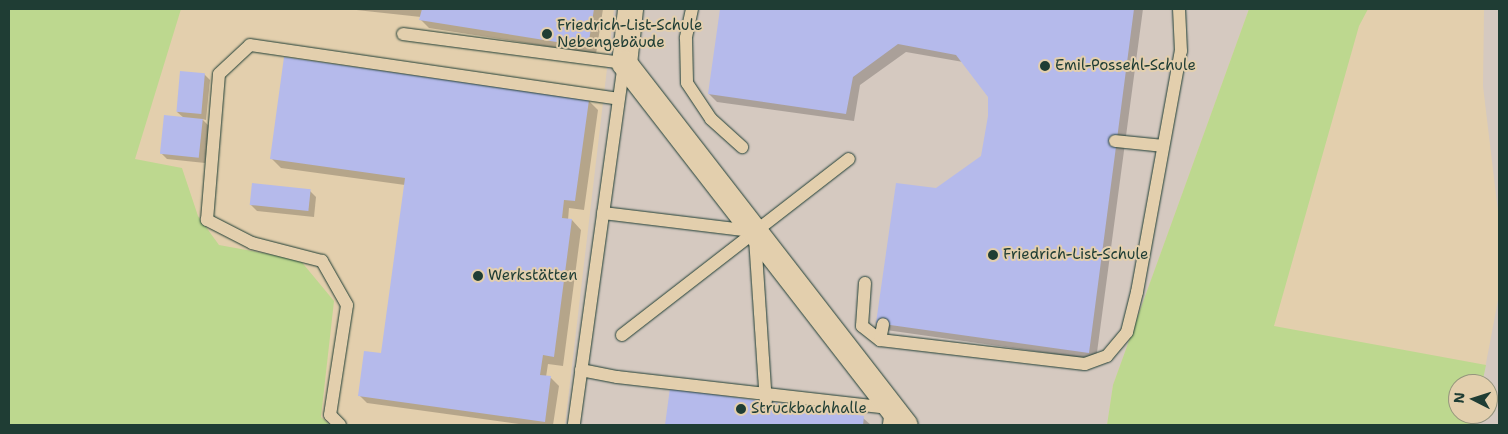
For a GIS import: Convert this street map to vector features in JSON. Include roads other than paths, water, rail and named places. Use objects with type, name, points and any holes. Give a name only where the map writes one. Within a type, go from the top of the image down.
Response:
[{"type":"street","points":[[630,9],[624,63],[905,425]]},
{"type":"lane","points":[[692,9],[686,38],[687,84],[711,119],[742,147]]},
{"type":"lane","points":[[865,283],[862,326],[880,340],[1085,364],[1107,356],[1128,332],[1137,292],[1181,51],[1179,9]]},
{"type":"lane","points":[[403,34],[624,63],[574,425]]},
{"type":"lane","points":[[340,425],[330,415],[347,305],[322,261],[252,243],[207,220],[219,74],[250,45],[618,99]]},
{"type":"lane","points":[[1115,141],[1164,146]]},
{"type":"lane","points":[[622,334],[849,159]]},
{"type":"lane","points":[[603,213],[754,231]]},
{"type":"lane","points":[[754,231],[767,399]]},
{"type":"lane","points":[[880,340],[883,324]]},
{"type":"lane","points":[[581,370],[618,378],[767,399],[891,408],[888,425]]},
{"type":"place","name":"Friedrich-List-Schule Nebengebäude","points":[[547,34]]},
{"type":"place","name":"Emil-Possehl-Schule","points":[[1045,66]]},
{"type":"place","name":"Friedrich-List-Schule","points":[[993,255]]},
{"type":"place","name":"Werkstätten","points":[[478,276]]},
{"type":"place","name":"Struckbachhalle","points":[[741,409]]}]
